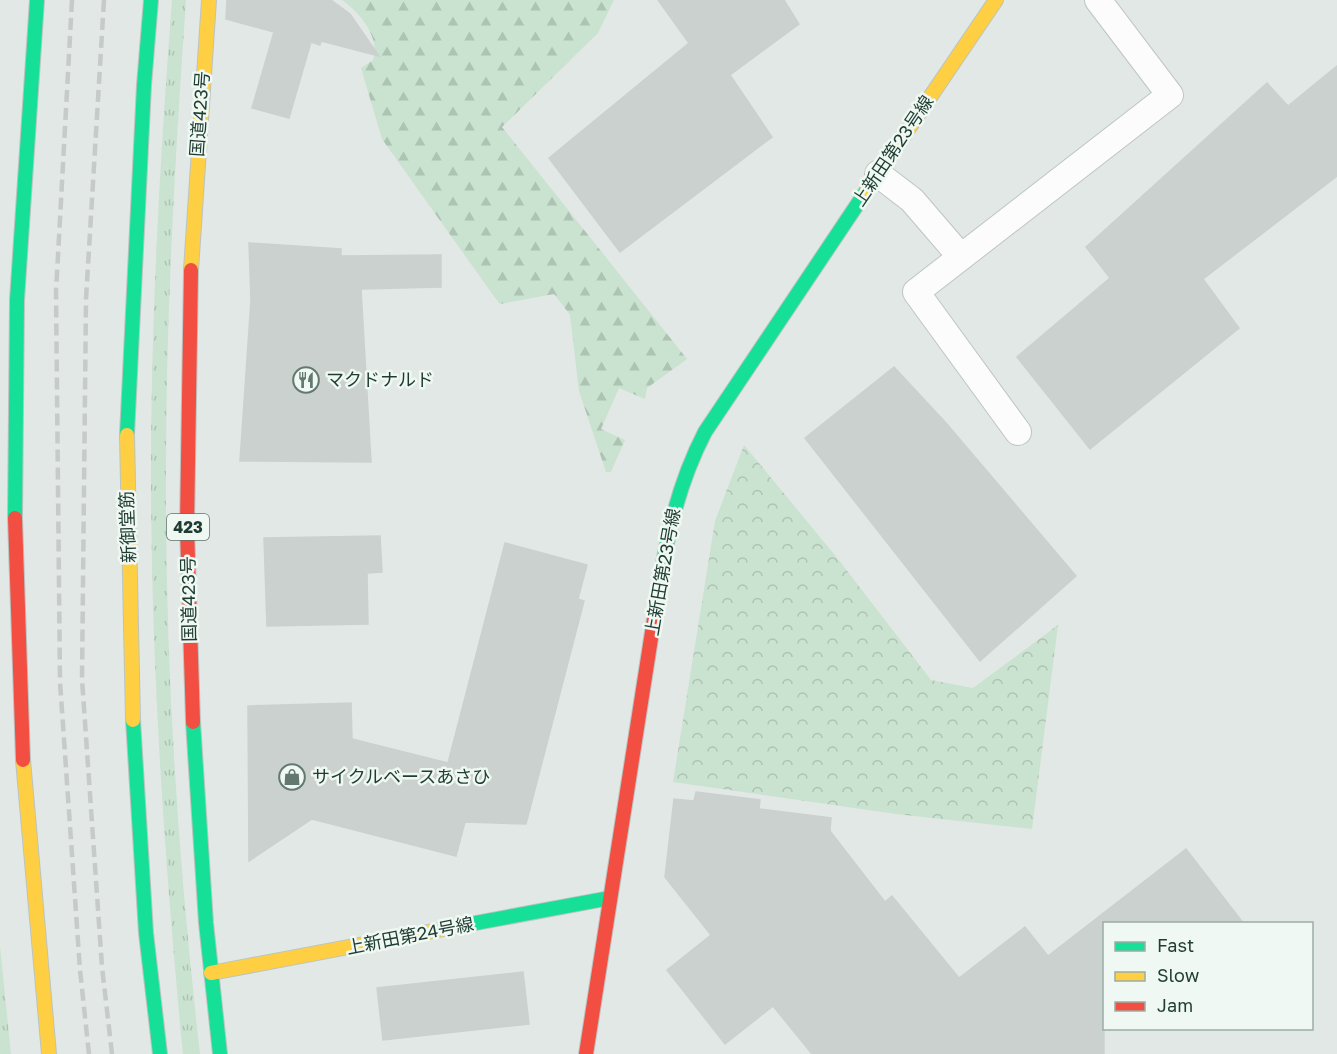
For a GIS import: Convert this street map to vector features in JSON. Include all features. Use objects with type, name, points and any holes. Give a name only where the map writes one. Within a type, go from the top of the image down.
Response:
[{"type":"main road","points":[[37,0],[28,93],[15,454],[17,627],[25,799],[49,1054]]},
{"type":"main road","name":"新御堂筋","points":[[151,0],[144,85],[126,452],[134,754],[146,933],[160,1054]]},
{"type":"main road","name":"国道423号","points":[[209,0],[194,207],[187,466],[194,728],[211,973],[220,1054]]},
{"type":"main road","name":"上新田第23号線","points":[[586,1054],[668,527],[681,484],[698,445],[726,397],[996,0]]},
{"type":"main road","name":"上新田第24号線","points":[[211,973],[610,898]]},
{"type":"lane","points":[[1018,432],[916,292],[1170,95],[1098,0]]},
{"type":"lane","points":[[878,174],[912,200],[961,257]]},
{"type":"green space","points":[[172,0],[186,0],[169,295],[166,545],[174,763],[185,909],[200,1054],[183,1054],[182,1045],[164,830],[153,616],[151,473],[154,295]]},
{"type":"green space","points":[[342,0],[614,0],[598,33],[502,127],[687,359],[647,388],[645,399],[619,388],[601,429],[625,440],[611,472],[606,472],[579,391],[570,315],[554,294],[500,304],[493,295],[382,139],[361,68],[373,60],[374,43],[367,26]]},
{"type":"green space","points":[[744,445],[838,559],[931,680],[973,688],[1058,625],[1032,829],[896,814],[673,782],[715,521]]},
{"type":"green space","points":[[0,946],[11,1054],[0,1054]]},
{"type":"building","points":[[227,0],[331,0],[350,14],[379,56],[321,41],[320,45],[311,42],[289,118],[252,108],[274,32],[226,19]]},
{"type":"building","points":[[658,0],[784,0],[799,24],[730,75],[772,137],[620,252],[549,158],[689,43]]},
{"type":"building","points":[[1337,66],[1337,176],[1203,279],[1239,328],[1090,449],[1017,357],[1110,278],[1086,247],[1267,83],[1288,106]]},
{"type":"building","name":"マクドナルド","points":[[249,243],[341,249],[341,256],[441,255],[441,287],[361,289],[371,462],[240,461],[251,300]]},
{"type":"building","points":[[894,367],[946,423],[1076,576],[980,661],[805,438]]},
{"type":"building","points":[[380,536],[382,572],[367,573],[368,624],[267,626],[264,538]]},
{"type":"building","points":[[505,543],[587,565],[578,599],[584,601],[526,824],[465,822],[456,856],[312,819],[249,861],[248,706],[351,703],[352,739],[448,763]]},
{"type":"building","points":[[696,792],[760,800],[759,809],[831,818],[830,831],[885,902],[892,896],[959,978],[1025,927],[1048,956],[1186,849],[1242,922],[1103,922],[1104,1054],[812,1054],[773,1006],[725,1044],[667,970],[711,935],[665,877],[674,799],[694,801]]},
{"type":"building","points":[[523,972],[529,1024],[383,1040],[377,988]]},
{"type":"railway","points":[[72,0],[56,292],[60,682],[80,970],[89,1054]]},
{"type":"railway","points":[[104,0],[86,299],[82,679],[102,967],[112,1054]]},
{"type":"traffic: fast","points":[[15,518],[17,300],[37,0]]},
{"type":"traffic: fast","points":[[127,435],[144,85],[151,0]]},
{"type":"traffic: fast","points":[[657,600],[674,514],[687,473],[705,432],[867,190]]},
{"type":"traffic: fast","points":[[133,720],[146,933],[160,1054]]},
{"type":"traffic: fast","points":[[193,722],[206,923],[220,1054]]},
{"type":"traffic: fast","points":[[465,925],[610,898]]},
{"type":"traffic: slow","points":[[191,270],[209,0]]},
{"type":"traffic: slow","points":[[867,190],[996,0]]},
{"type":"traffic: slow","points":[[127,435],[133,720]]},
{"type":"traffic: slow","points":[[23,760],[49,1054]]},
{"type":"traffic: slow","points":[[211,973],[465,925]]},
{"type":"traffic: jam","points":[[191,270],[187,527],[193,722]]},
{"type":"traffic: jam","points":[[15,518],[23,760]]},
{"type":"traffic: jam","points":[[586,1054],[657,600]]},
{"type":"place","name":"マクドナルド","points":[[306,380]]},
{"type":"place","name":"サイクルベースあさひ","points":[[292,777]]}]
